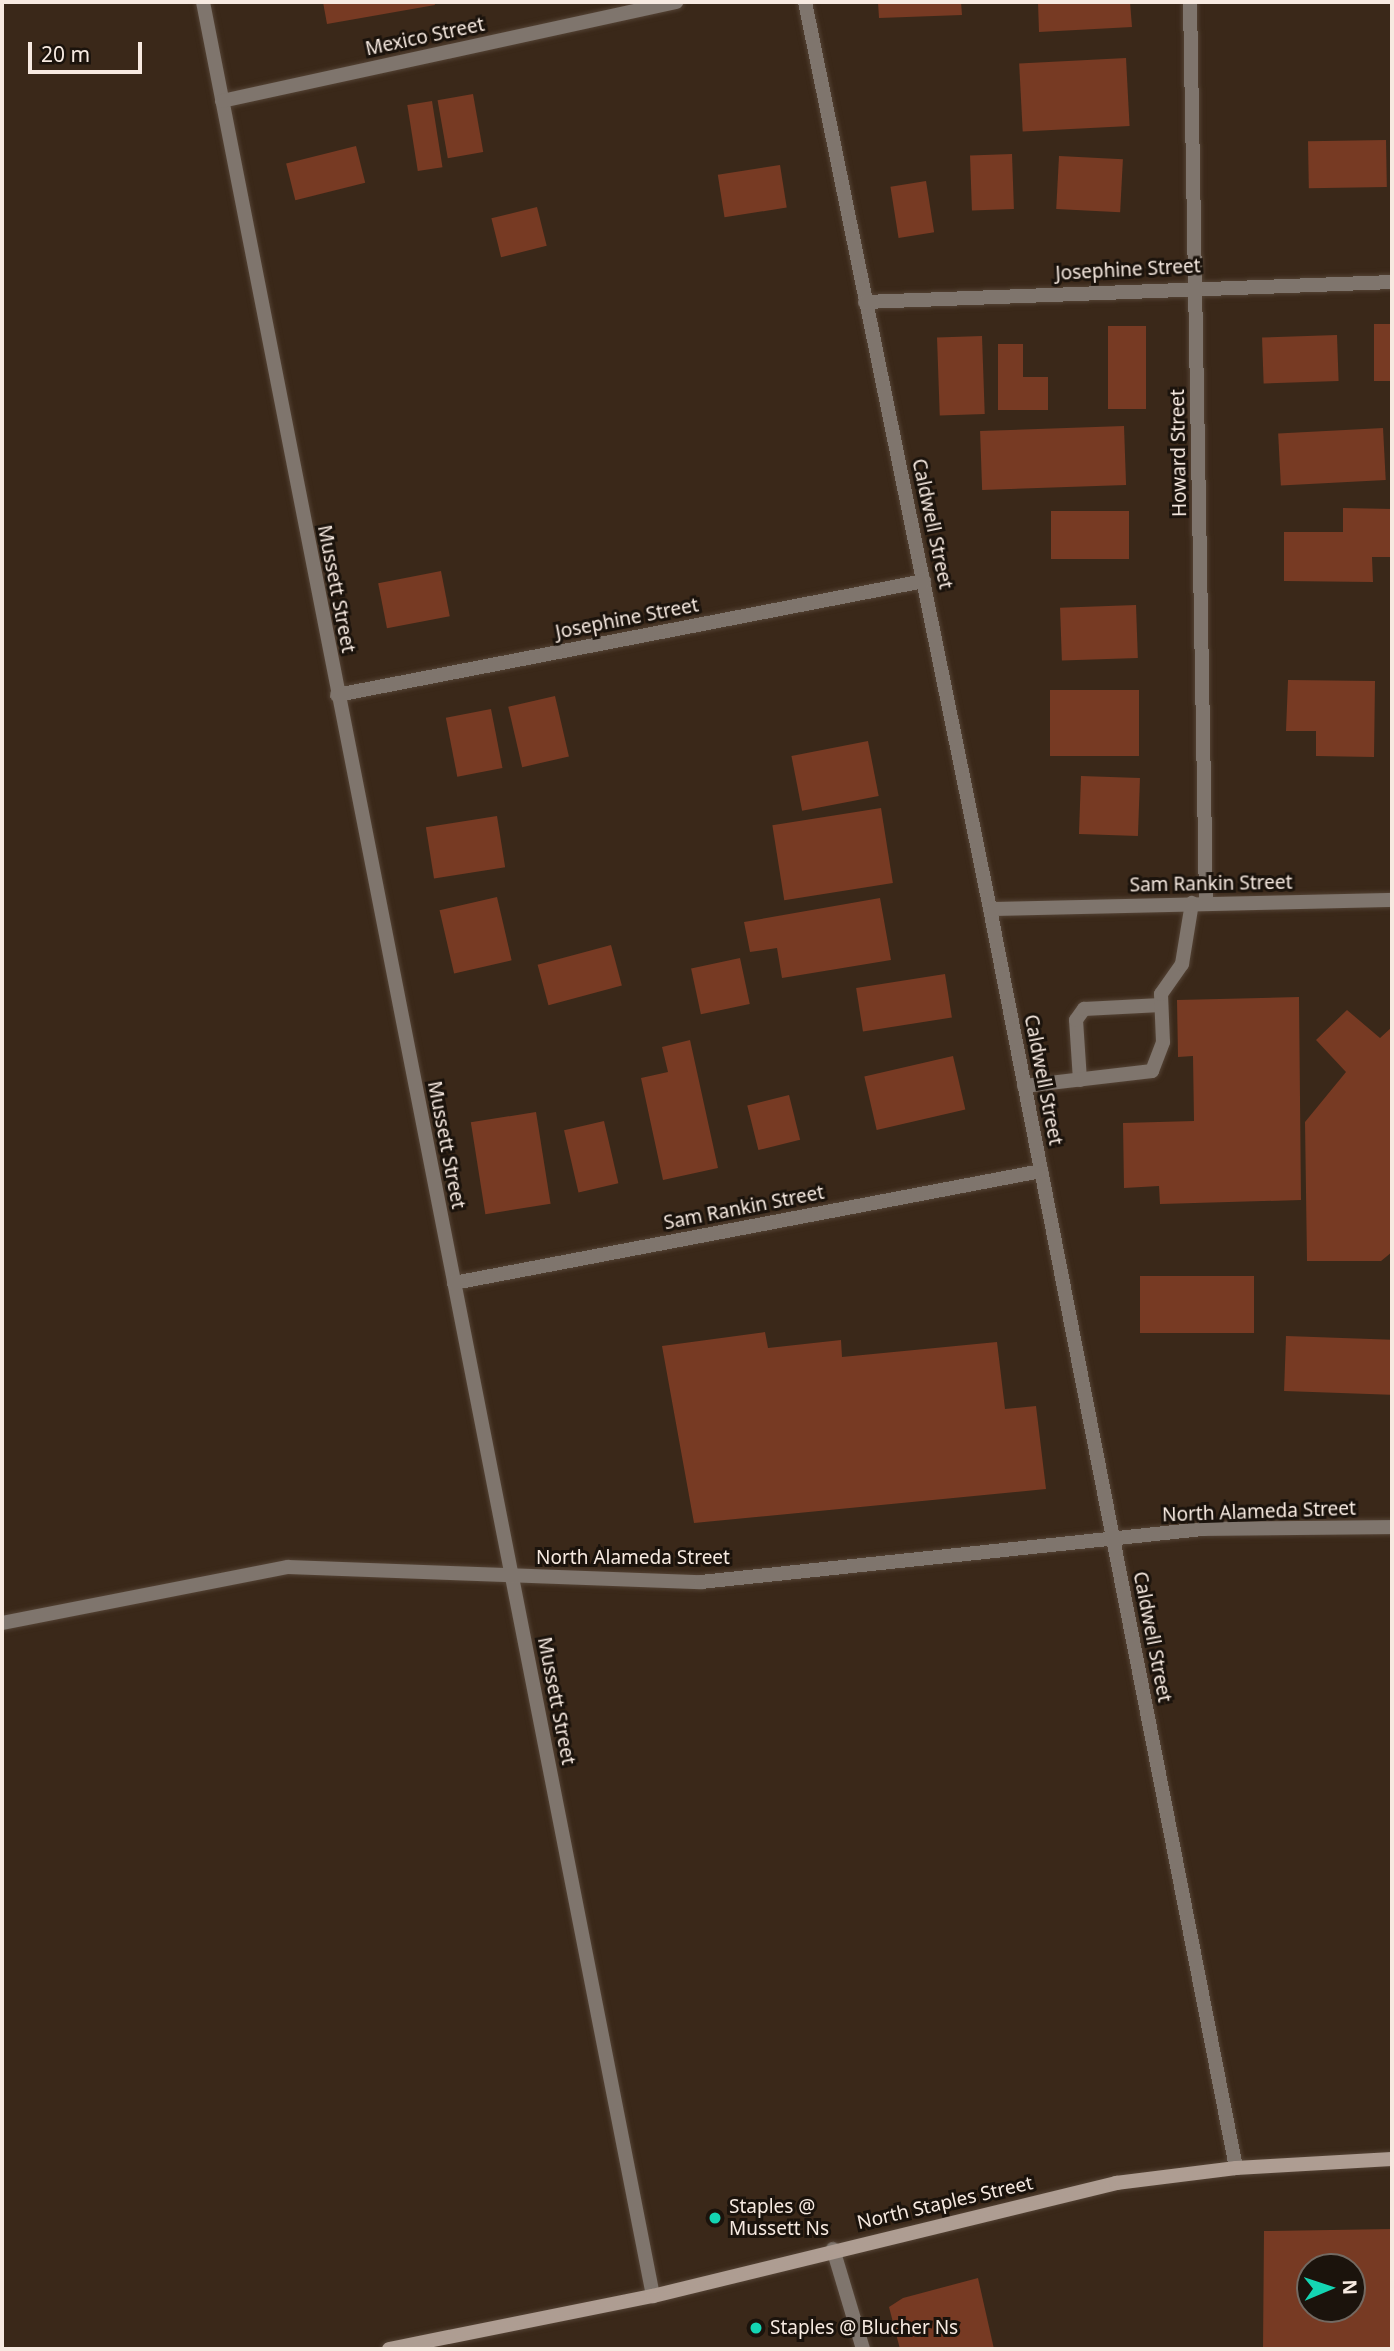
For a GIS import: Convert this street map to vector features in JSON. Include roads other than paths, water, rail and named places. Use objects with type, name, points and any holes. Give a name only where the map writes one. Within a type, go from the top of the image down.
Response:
[{"type":"main road","name":"North Staples Street","points":[[389,2349],[653,2296],[833,2249],[1116,2183],[1237,2168],[1392,2159]]},
{"type":"street","name":"Mussett Street","points":[[202,2],[653,2296]]},
{"type":"street","name":"Mexico Street","points":[[222,101],[676,2]]},
{"type":"street","name":"Caldwell Street","points":[[805,2],[990,909],[1237,2168]]},
{"type":"street","name":"Howard Street","points":[[1161,1005],[1161,994],[1187,949],[1199,903],[1196,286],[1190,2]]},
{"type":"street","name":"Josephine Street","points":[[865,302],[1196,286],[1392,282]]},
{"type":"street","name":"Josephine Street","points":[[337,695],[924,581]]},
{"type":"street","name":"Sam Rankin Street","points":[[990,909],[1392,900]]},
{"type":"street","points":[[1024,1086],[1080,1080],[1152,1070],[1163,1042],[1161,1005],[1084,1009],[1076,1020],[1080,1080]]},
{"type":"street","name":"Sam Rankin Street","points":[[454,1283],[1041,1171]]},
{"type":"street","name":"North Alameda Street","points":[[2,1623],[288,1567],[701,1582],[1203,1529],[1392,1527]]},
{"type":"street","points":[[833,2249],[863,2349]]},
{"type":"place","name":"Staples @ Mussett Ns","points":[[715,2218]]},
{"type":"place","name":"Staples @ Blucher Ns","points":[[756,2328]]}]
